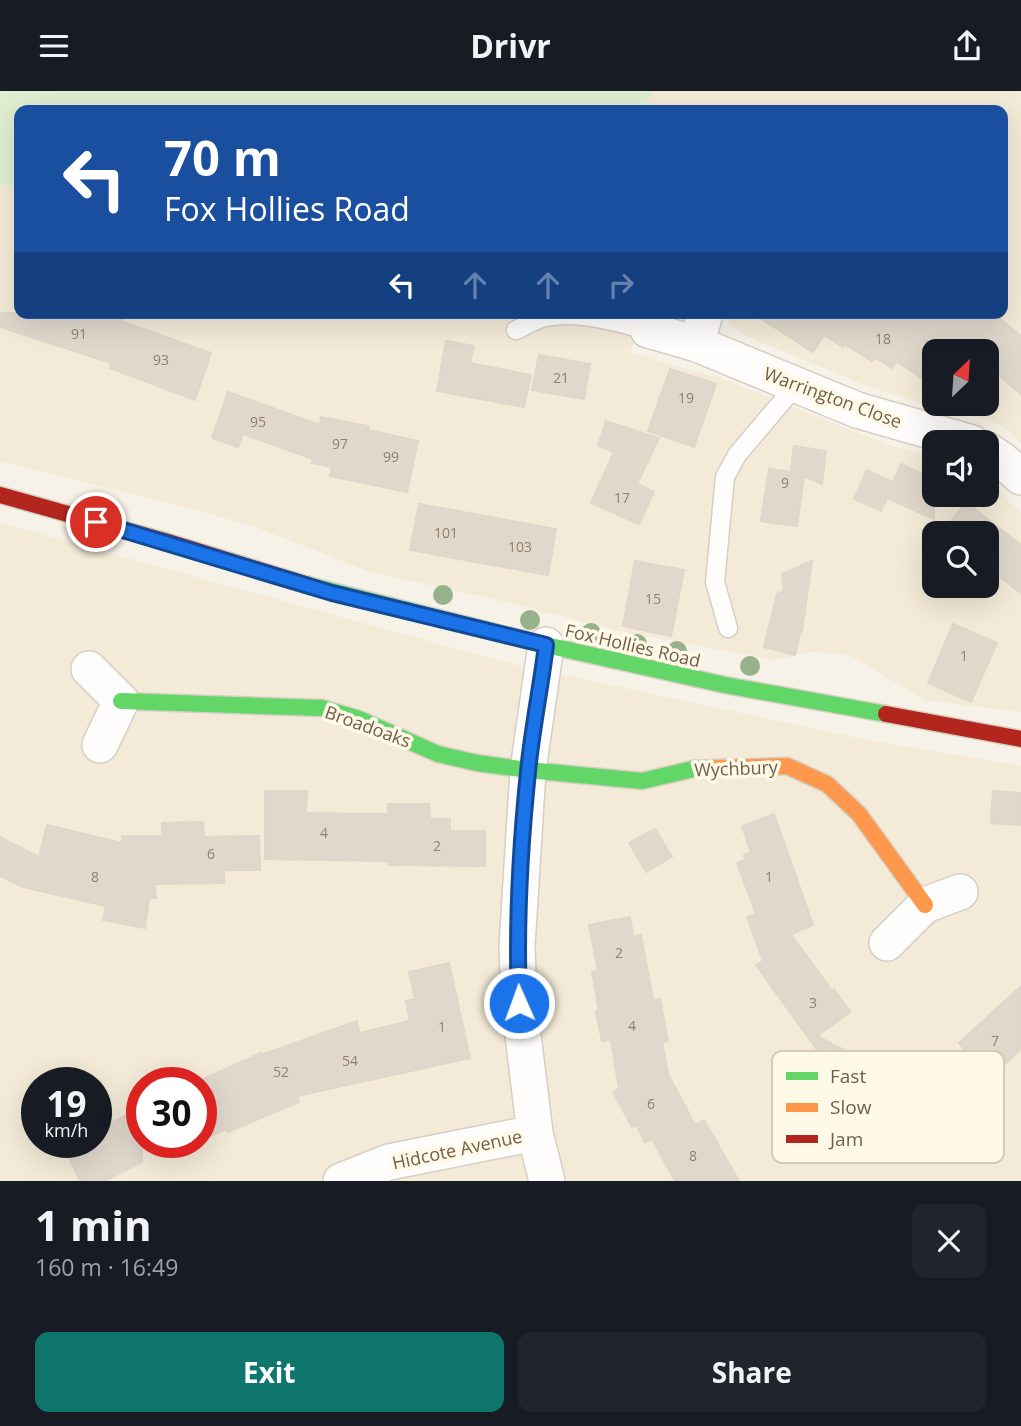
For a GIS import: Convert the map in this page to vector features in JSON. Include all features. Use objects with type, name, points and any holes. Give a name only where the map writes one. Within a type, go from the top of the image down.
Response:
[{"type":"street","name":"Warrington Close","points":[[648,330],[701,328],[797,384],[858,409],[928,430]]},
{"type":"street","points":[[999,458],[1021,477]]},
{"type":"street","name":"Fox Hollies Road","points":[[0,495],[168,542],[332,593],[546,645],[725,685],[1021,739]]},
{"type":"street","points":[[546,645],[528,770],[517,946],[519,1003],[535,1133],[547,1181]]},
{"type":"street","points":[[89,669],[121,701],[100,745]]},
{"type":"street","name":"Broadoaks","points":[[121,701],[322,708],[359,719],[438,754],[528,770]]},
{"type":"street","name":"Wychbury","points":[[528,770],[642,781],[693,769],[787,766],[827,784],[859,814],[925,905]]},
{"type":"street","points":[[887,943],[925,905],[960,892]]},
{"type":"street","name":"Hidcote Avenue","points":[[341,1181],[389,1162],[535,1133]]},
{"type":"lane","points":[[516,330],[540,319]]},
{"type":"lane","points":[[592,319],[648,330]]},
{"type":"lane","points":[[728,628],[715,582],[725,477],[737,456],[797,384]]},
{"type":"shaded area","points":[[654,91],[1021,91],[1021,443],[1003,426],[979,417],[999,417],[999,339],[922,339],[922,404],[870,387],[748,337],[729,324],[728,319],[1008,319],[1008,105],[645,105]]},
{"type":"shaded area","points":[[0,183],[14,187],[14,319],[640,319],[630,353],[720,378],[894,447],[922,453],[922,507],[999,507],[999,491],[1021,513],[1021,712],[925,700],[850,655],[810,652],[775,660],[615,630],[485,597],[370,572],[261,529],[0,461]]},
{"type":"shaded area","points":[[0,523],[508,663],[867,740],[1021,766],[1021,1181],[0,1181]]},
{"type":"green space","points":[[0,91],[654,91],[645,105],[14,105],[14,187],[0,183]]},
{"type":"building","points":[[0,313],[14,313],[14,319],[122,319],[121,321],[211,353],[195,400],[110,368],[111,363],[0,327]]},
{"type":"building","points":[[761,319],[1000,319],[1021,336],[1021,394],[999,375],[999,339],[922,339],[922,378],[896,361],[892,368],[874,357],[872,361],[824,335],[813,352]]},
{"type":"building","points":[[446,341],[474,346],[470,363],[531,375],[524,407],[437,391]]},
{"type":"building","points":[[539,355],[590,364],[584,399],[532,390]]},
{"type":"building","points":[[670,369],[716,384],[694,447],[648,431]]},
{"type":"building","points":[[228,392],[320,425],[321,417],[368,426],[368,430],[418,441],[407,492],[330,476],[332,467],[312,463],[313,459],[243,434],[238,447],[212,438]]},
{"type":"building","points":[[606,421],[659,438],[637,484],[654,492],[639,524],[591,503],[614,452],[598,446]]},
{"type":"building","points":[[794,446],[826,451],[822,484],[804,476],[797,526],[761,521],[769,469],[798,473],[791,470]]},
{"type":"building","points":[[901,464],[922,474],[922,507],[934,507],[934,519],[887,498],[881,511],[854,499],[867,470],[893,482]]},
{"type":"building","points":[[419,504],[556,529],[548,575],[410,550]]},
{"type":"building","points":[[962,507],[972,507],[990,521],[951,521]]},
{"type":"building","points":[[999,528],[1021,545],[1021,593],[999,576]]},
{"type":"building","points":[[635,561],[684,570],[671,636],[623,626]]},
{"type":"building","points":[[812,561],[802,631],[801,629],[795,655],[764,647],[777,594],[784,591],[782,574]]},
{"type":"building","points":[[953,624],[997,643],[971,702],[928,683]]},
{"type":"building","points":[[265,791],[307,791],[306,813],[388,814],[388,804],[429,804],[430,819],[450,819],[450,831],[485,831],[485,866],[265,859]]},
{"type":"building","points":[[993,791],[1021,793],[1021,825],[991,823]]},
{"type":"building","points":[[774,814],[813,925],[791,934],[850,1012],[817,1036],[846,1051],[818,1051],[756,965],[763,961],[747,917],[756,914],[737,863],[745,860],[744,855],[751,852],[742,826]]},
{"type":"building","points":[[203,822],[204,837],[259,836],[260,870],[224,870],[224,883],[155,884],[156,898],[149,898],[145,928],[103,920],[106,906],[23,887],[0,876],[0,837],[39,857],[47,825],[122,843],[122,836],[162,836],[162,823]]},
{"type":"building","points":[[655,829],[672,857],[646,872],[629,843]]},
{"type":"building","points":[[630,917],[633,936],[641,935],[653,1000],[660,999],[668,1041],[662,1042],[668,1074],[695,1125],[704,1120],[739,1181],[675,1181],[652,1139],[645,1142],[636,1125],[632,1127],[613,1092],[619,1089],[611,1040],[602,1041],[596,1011],[599,1010],[592,972],[598,971],[589,925]]},
{"type":"building","points":[[449,963],[470,1058],[297,1096],[299,1102],[228,1132],[226,1129],[217,1133],[217,1073],[261,1053],[357,1021],[359,1033],[410,1021],[406,1001],[415,999],[409,972]]},
{"type":"building","points":[[1021,986],[1021,1049],[1004,1065],[1004,1051],[966,1051],[959,1043]]},
{"type":"building","points":[[126,1115],[126,1158],[142,1158],[142,1162],[105,1181],[80,1181],[69,1158],[112,1158],[112,1123]]},
{"type":"traffic: fast","points":[[308,585],[546,645],[725,685],[886,714]]},
{"type":"traffic: fast","points":[[121,701],[322,708],[359,719],[438,754],[528,770],[642,781],[693,769],[715,768]]},
{"type":"traffic: slow","points":[[715,768],[787,766],[827,784],[859,814],[925,905]]},
{"type":"traffic: jam","points":[[0,495],[308,585]]},
{"type":"traffic: jam","points":[[886,714],[1021,739]]},
{"type":"route","points":[[96,522],[332,593],[546,645],[528,770],[519,885],[519,1003]]}]
